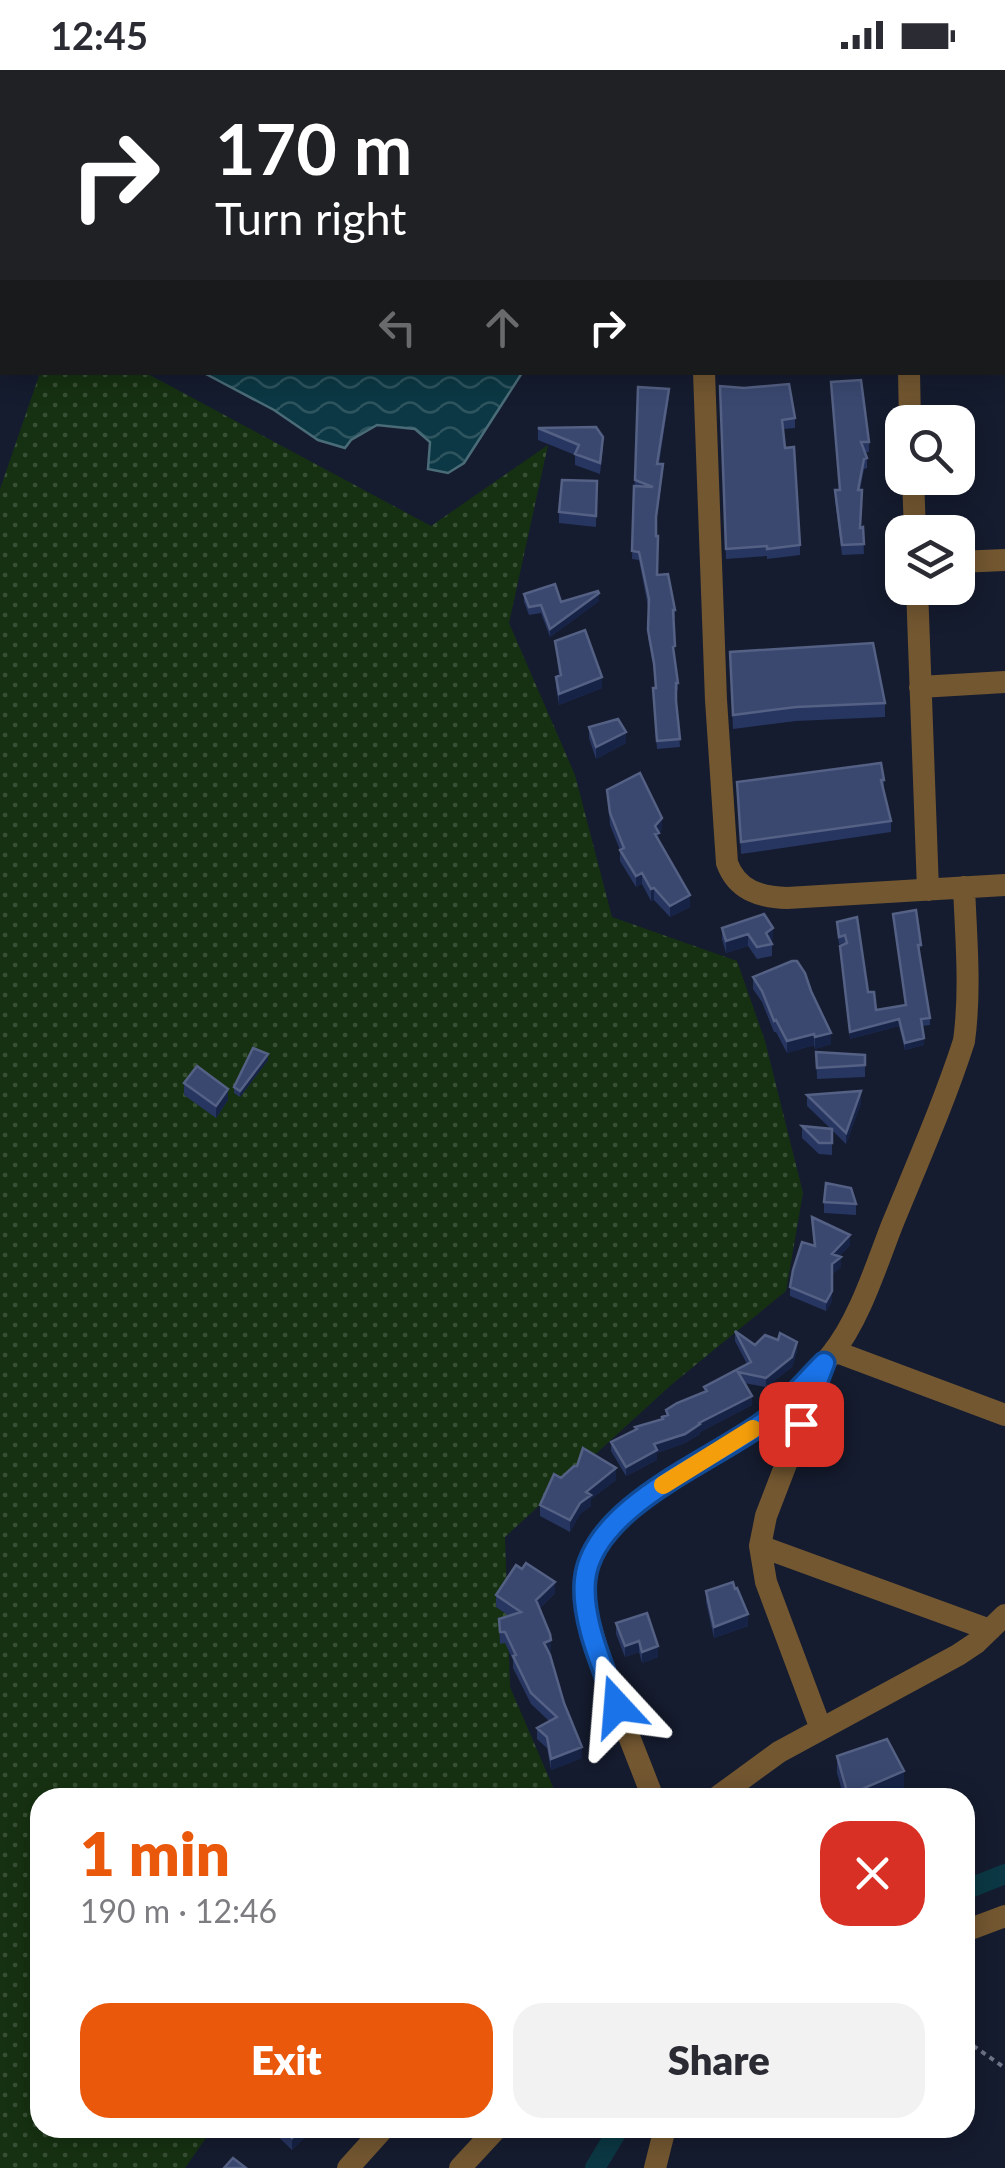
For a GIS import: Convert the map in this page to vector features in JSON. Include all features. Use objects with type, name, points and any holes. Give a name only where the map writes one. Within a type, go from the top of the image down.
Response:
[{"type":"street","points":[[704,375],[716,700],[730,873],[741,887],[773,898],[1005,885]]},
{"type":"street","points":[[908,375],[909,405]]},
{"type":"street","points":[[975,561],[1005,560]]},
{"type":"street","points":[[918,605],[928,890]]},
{"type":"street","points":[[920,686],[1005,682]]},
{"type":"street","points":[[649,1788],[587,1617],[585,1579],[589,1564],[602,1536],[646,1497],[785,1405],[829,1357],[852,1322],[964,1040],[968,966],[964,887]]},
{"type":"street","points":[[829,1357],[1005,1415]]},
{"type":"street","points":[[821,1729],[766,1582],[760,1546],[766,1516],[829,1357]]},
{"type":"street","points":[[760,1546],[997,1623]]},
{"type":"street","points":[[730,1788],[779,1752],[958,1656],[997,1623]]},
{"type":"street","points":[[975,1927],[1005,1916]]},
{"type":"street","points":[[348,2168],[375,2138]]},
{"type":"street","points":[[460,2168],[488,2138]]},
{"type":"street","points":[[655,2168],[663,2138]]},
{"type":"path","points":[[975,2047],[1005,2068]]},
{"type":"green space","points":[[39,375],[150,375],[431,526],[548,445],[509,623],[575,775],[612,917],[737,961],[765,1041],[803,1193],[786,1291],[671,1385],[505,1537],[510,1687],[553,1788],[30,1788],[30,2138],[206,2138],[185,2168],[0,2168],[0,489]]},
{"type":"water","points":[[208,375],[521,375],[464,463],[448,473],[428,469],[430,442],[415,429],[377,425],[345,448],[318,440],[274,410]]},
{"type":"building","points":[[861,380],[869,442],[861,442],[867,458],[858,490],[862,490],[860,528],[863,527],[864,544],[842,545],[835,490],[840,490],[831,382]]},
{"type":"building","points":[[789,384],[795,418],[782,420],[785,448],[794,447],[800,545],[726,549],[720,386]]},
{"type":"building","points":[[638,387],[669,389],[657,464],[663,464],[656,517],[657,575],[668,574],[675,610],[673,647],[680,739],[657,741],[649,599],[639,552],[632,551],[634,486],[653,487],[635,480]]},
{"type":"building","points":[[596,427],[603,437],[600,463],[575,454],[579,445],[538,428]]},
{"type":"building","points":[[562,480],[597,481],[596,516],[559,512]]},
{"type":"building","points":[[555,584],[561,602],[599,593],[550,629],[541,605],[529,607],[524,594]]},
{"type":"building","points":[[585,630],[602,677],[559,694],[556,677],[561,675],[555,641]]},
{"type":"building","points":[[873,643],[885,703],[796,707],[733,715],[730,652]]},
{"type":"building","points":[[618,719],[626,732],[596,747],[589,727]]},
{"type":"building","points":[[881,763],[891,821],[741,842],[737,782]]},
{"type":"building","points":[[640,773],[662,818],[655,826],[659,833],[655,834],[690,895],[670,906],[651,889],[642,873],[636,876],[620,850],[624,848],[610,813],[607,790]]},
{"type":"building","points":[[916,910],[930,1018],[921,1019],[924,1038],[905,1043],[899,1019],[850,1032],[840,946],[847,943],[845,935],[839,937],[837,922],[857,917],[868,992],[874,992],[876,1010],[906,1005],[893,914]]},
{"type":"building","points":[[764,914],[773,928],[766,933],[772,944],[757,947],[748,934],[726,941],[722,928]]},
{"type":"building","points":[[797,961],[805,973],[831,1033],[787,1041],[774,1021],[753,977]]},
{"type":"building","points":[[253,1048],[268,1054],[240,1091],[234,1087]]},
{"type":"building","points":[[816,1052],[865,1055],[865,1065],[817,1068]]},
{"type":"building","points":[[197,1066],[228,1089],[216,1106],[184,1083]]},
{"type":"building","points":[[861,1091],[846,1133],[807,1095]]},
{"type":"building","points":[[802,1126],[832,1129],[832,1143],[819,1143]]},
{"type":"building","points":[[826,1183],[851,1188],[856,1204],[824,1202]]},
{"type":"building","points":[[812,1217],[850,1235],[832,1254],[841,1257],[832,1264],[832,1291],[826,1302],[790,1287],[802,1242],[815,1246]]},
{"type":"building","points":[[735,1331],[755,1345],[765,1335],[778,1340],[780,1333],[797,1342],[792,1357],[766,1378],[738,1372],[752,1396],[685,1434],[654,1444],[657,1450],[626,1467],[611,1442],[635,1427],[663,1419],[668,1415],[666,1410],[707,1391],[704,1387],[751,1362]]},
{"type":"building","points":[[583,1448],[616,1468],[586,1492],[591,1495],[580,1503],[570,1520],[540,1505],[554,1474],[561,1478],[577,1466]]},
{"type":"building","points":[[526,1563],[555,1582],[536,1600],[550,1634],[551,1640],[544,1643],[582,1747],[551,1759],[547,1737],[537,1728],[557,1717],[531,1693],[505,1632],[500,1632],[499,1619],[521,1612],[496,1595],[516,1565],[522,1569]]},
{"type":"building","points":[[733,1582],[748,1614],[714,1627],[706,1591]]},
{"type":"building","points":[[647,1613],[658,1646],[642,1652],[639,1641],[625,1646],[616,1623]]},
{"type":"building","points":[[887,1739],[904,1771],[864,1788],[846,1788],[837,1756]]},
{"type":"building","points":[[233,2158],[246,2168],[224,2168]]},
{"type":"waterway","points":[[975,1886],[1005,1874]]},
{"type":"waterway","points":[[595,2168],[613,2138]]},
{"type":"slow traffic","points":[[663,1485],[753,1429]]},
{"type":"route","points":[[617,1706],[587,1617],[585,1596],[589,1564],[602,1536],[646,1497],[760,1425],[785,1405],[824,1363],[801,1424]]}]
